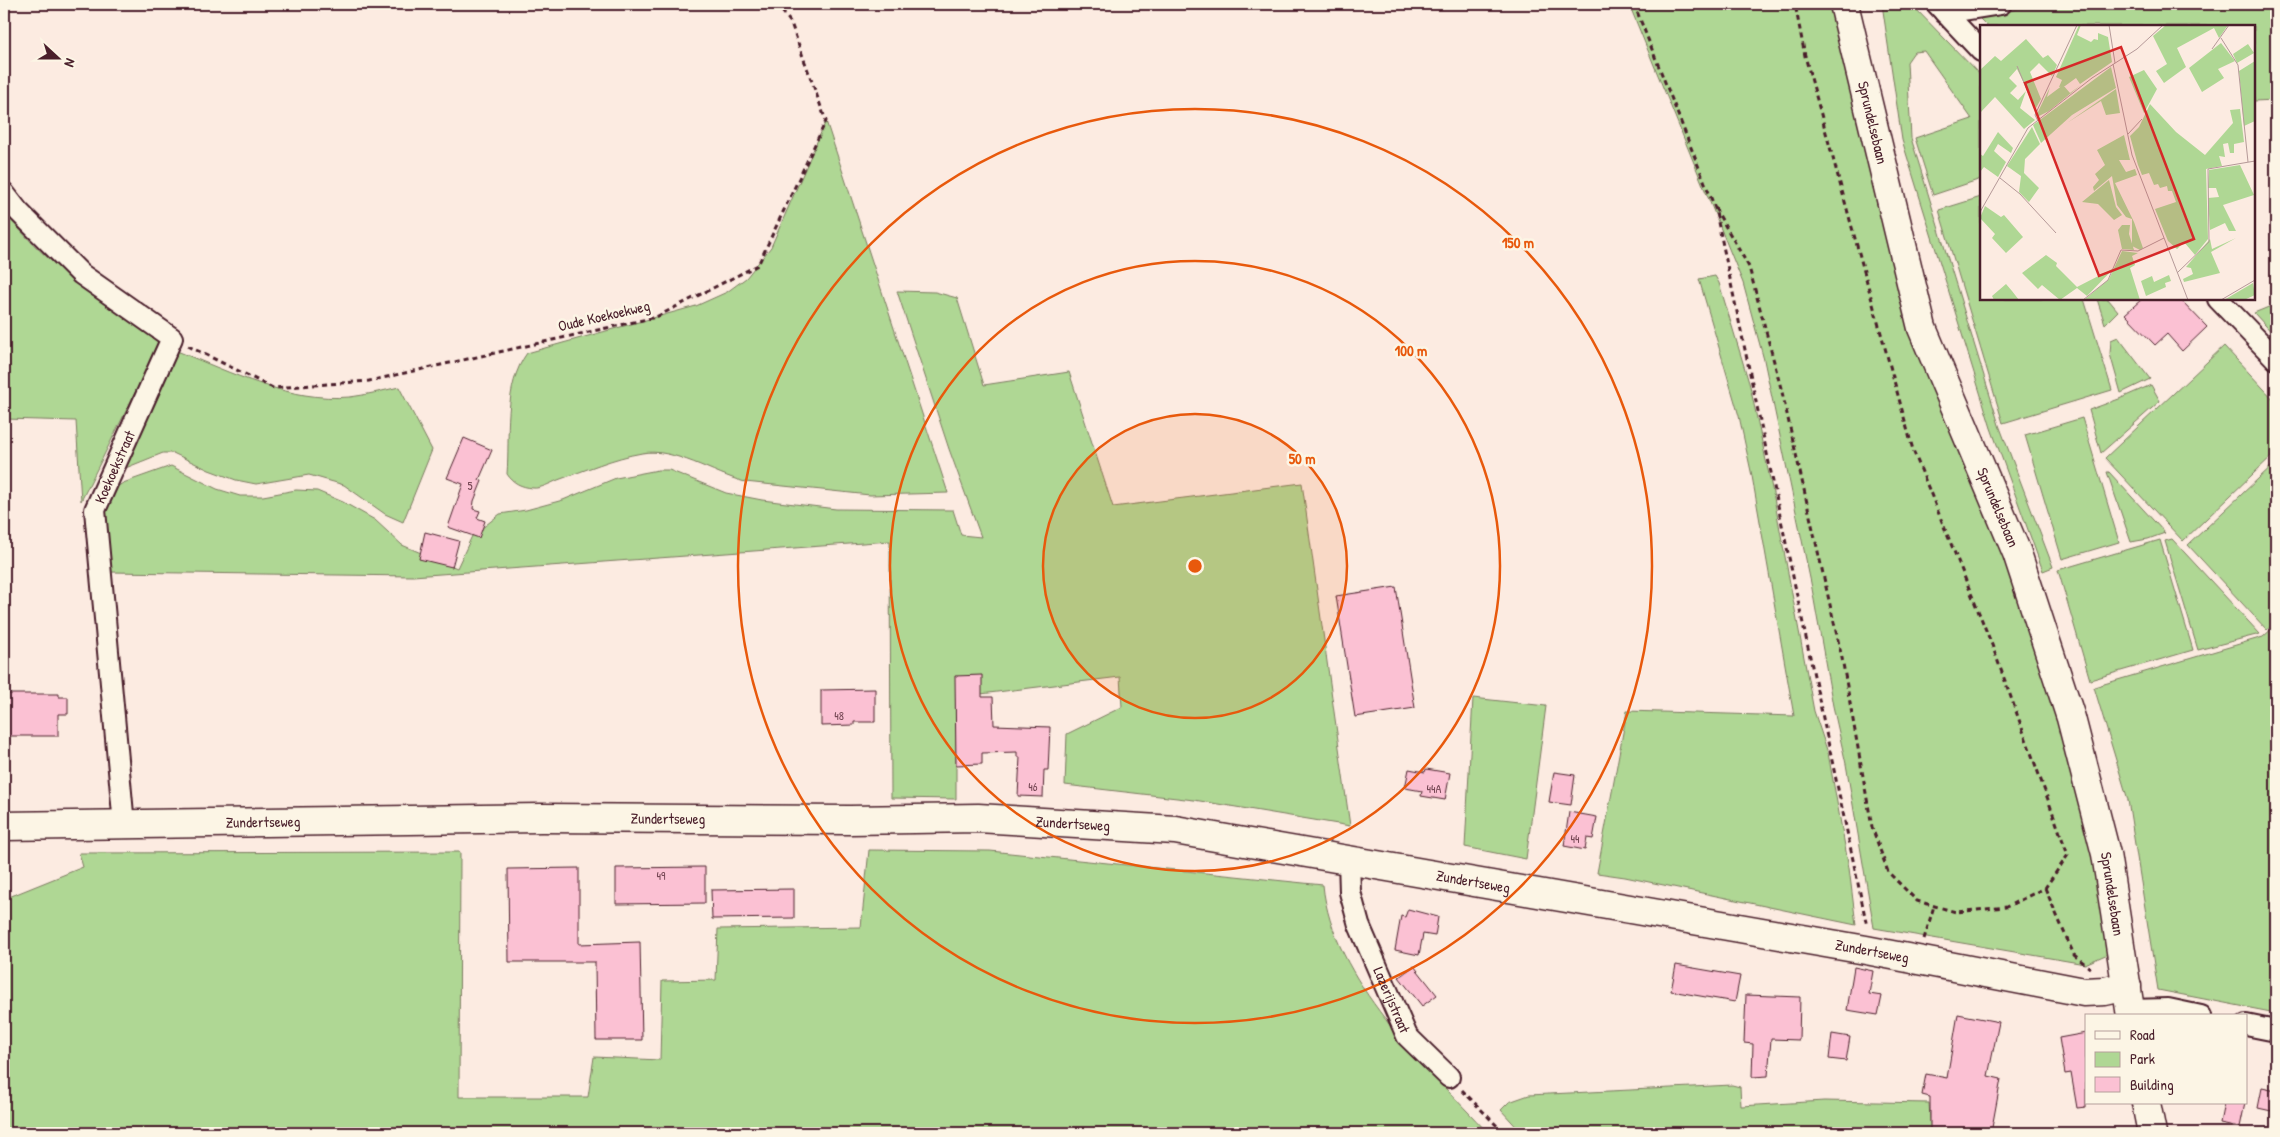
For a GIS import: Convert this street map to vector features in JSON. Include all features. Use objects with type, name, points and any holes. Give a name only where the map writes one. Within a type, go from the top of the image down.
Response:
[{"type":"street","name":"Sprundelsebaan","points":[[1844,4],[1922,328],[2017,553],[2071,718],[2106,854],[2129,1004]]},
{"type":"street","points":[[1941,8],[2001,4]]},
{"type":"street","points":[[1941,8],[1980,50]]},
{"type":"street","points":[[4,194],[18,211],[81,274],[172,338]]},
{"type":"street","points":[[2219,300],[2276,360]]},
{"type":"street","name":"Koekoekstraat","points":[[124,825],[95,510],[172,338]]},
{"type":"street","name":"Zundertseweg","points":[[4,826],[542,818],[850,820],[978,818],[1175,830],[1866,950],[2084,992],[2105,991],[2129,1004],[2192,1014]]},
{"type":"street","name":"Lazerijstraat","points":[[1349,860],[1350,892],[1359,925],[1407,1036],[1449,1077]]},
{"type":"street","points":[[2248,1025],[2276,1031]]},
{"type":"street","points":[[2146,1104],[2152,1133]]},
{"type":"path","name":"Oude Koekoekweg","points":[[172,338],[273,388],[369,381],[656,317],[758,265],[826,121],[791,23],[776,4]]},
{"type":"path","points":[[1634,4],[1715,208],[1749,267],[1782,392],[1842,658],[1872,827],[1888,872],[1917,901],[1956,912],[2006,907],[2045,888],[2068,855],[1992,645],[1913,450],[1805,56],[1795,4]]},
{"type":"path","points":[[1715,208],[1868,931],[1866,950]]},
{"type":"path","points":[[2045,888],[2074,955],[2091,968]]},
{"type":"path","points":[[1923,942],[1934,906]]},
{"type":"path","points":[[1449,1077],[1504,1133]]},
{"type":"green space","points":[[1629,4],[1838,4],[1859,100],[2015,572],[2089,826],[2110,953],[2085,964],[1874,928],[1846,764],[1833,706],[1811,583],[1764,360],[1743,283]]},
{"type":"green space","points":[[1882,4],[1912,5],[1980,75],[1980,179],[1933,195],[1915,138],[1972,119],[1924,51],[1914,52],[1907,62],[1911,138],[1999,425],[2053,567],[2043,571],[1991,428],[1902,140]]},
{"type":"green space","points":[[2038,4],[2276,4],[2276,100],[2255,101],[2255,25],[1986,25],[1979,18]]},
{"type":"green space","points":[[826,121],[948,493],[870,495],[745,482],[680,457],[654,452],[631,455],[610,461],[539,488],[525,487],[512,480],[507,474],[509,411],[514,380],[519,366],[527,353],[696,306],[727,292],[746,278],[771,247]]},
{"type":"green space","points":[[1980,197],[1980,300],[2084,300],[2112,390],[2003,423],[1939,210]]},
{"type":"green space","points":[[4,211],[38,249],[57,266],[98,298],[161,341],[81,501],[76,421],[4,419]]},
{"type":"green space","points":[[1715,276],[1719,283],[1750,386],[1774,498],[1814,711],[1828,753],[1849,868],[1856,925],[1625,877],[1597,873],[1627,711],[1794,716],[1752,476],[1739,416],[1699,279]]},
{"type":"green space","points":[[897,291],[935,292],[957,298],[984,385],[1069,372],[1113,507],[1302,483],[1350,826],[1194,800],[1065,785],[1067,734],[1122,707],[1120,677],[956,697],[956,799],[891,798],[890,541],[413,576],[109,572],[105,522],[109,492],[123,483],[171,466],[217,489],[240,496],[263,496],[296,490],[317,491],[343,502],[375,520],[402,545],[457,568],[472,536],[500,514],[526,510],[563,500],[616,478],[658,470],[669,470],[726,493],[762,500],[836,509],[953,510],[961,535],[981,537],[949,449]]},
{"type":"green space","points":[[2097,300],[2109,300],[2118,311],[2105,324]]},
{"type":"green space","points":[[2276,304],[2276,337],[2254,313]]},
{"type":"green space","points":[[2118,337],[2150,379],[2121,393],[2110,354],[2111,340]]},
{"type":"green space","points":[[2224,346],[2276,402],[2276,452],[2183,541],[2105,458]]},
{"type":"green space","points":[[177,351],[240,377],[305,395],[350,397],[399,387],[432,450],[403,522],[385,514],[344,485],[309,475],[256,484],[236,480],[209,470],[173,453],[163,453],[118,471]]},
{"type":"green space","points":[[2151,385],[2160,401],[2101,453],[2089,410]]},
{"type":"green space","points":[[2082,418],[2119,542],[2062,559],[2025,435]]},
{"type":"green space","points":[[2276,462],[2276,621],[2267,630],[2188,545]]},
{"type":"green space","points":[[2107,472],[2109,472],[2165,533],[2131,542]]},
{"type":"green space","points":[[2172,539],[2260,634],[2198,650],[2165,541]]},
{"type":"green space","points":[[2160,540],[2193,650],[2090,680],[2058,570]]},
{"type":"green space","points":[[2276,625],[2276,1013],[2158,990],[2128,800],[2094,687],[2263,637]]},
{"type":"green space","points":[[1473,698],[1546,706],[1526,859],[1465,847]]},
{"type":"green space","points":[[869,850],[990,851],[1323,885],[1330,920],[1344,954],[1363,987],[1386,1020],[1411,1050],[1488,1133],[4,1133],[4,1022],[8,1021],[4,1010],[4,899],[83,867],[79,853],[460,852],[459,1097],[588,1097],[594,1057],[660,1060],[662,981],[716,980],[718,929],[861,927]]},
{"type":"green space","points":[[1732,1085],[1740,1087],[1741,1106],[1824,1101],[1929,1103],[1931,1133],[1522,1133],[1501,1110],[1509,1102],[1529,1095]]},
{"type":"building","points":[[2141,300],[2181,300],[2207,327],[2182,351],[2167,334],[2155,345],[2125,314]]},
{"type":"building","points":[[464,438],[492,450],[479,480],[482,481],[474,501],[473,509],[480,511],[477,518],[485,521],[479,538],[448,527],[463,484],[447,478]]},
{"type":"building","points":[[425,532],[459,541],[452,567],[419,559]]},
{"type":"building","points":[[1396,587],[1415,708],[1355,717],[1336,596]]},
{"type":"building","points":[[982,675],[982,697],[993,697],[994,725],[1050,727],[1048,770],[1044,770],[1043,797],[1018,796],[1020,757],[1017,757],[1017,752],[982,753],[982,764],[956,765],[955,676]]},
{"type":"building","points":[[875,689],[875,722],[854,722],[854,725],[821,726],[821,690]]},
{"type":"building","points":[[4,694],[59,694],[59,697],[68,697],[68,714],[58,714],[58,736],[4,736]]},
{"type":"building","points":[[1409,769],[1425,772],[1426,769],[1450,773],[1445,800],[1421,796],[1422,791],[1405,788]]},
{"type":"building","points":[[1554,772],[1575,775],[1571,805],[1549,802]]},
{"type":"building","points":[[1569,812],[1597,817],[1593,839],[1587,838],[1585,850],[1564,846]]},
{"type":"building","points":[[705,867],[705,903],[616,904],[616,868]]},
{"type":"building","points":[[579,868],[579,944],[640,942],[642,1040],[596,1040],[595,962],[509,962],[508,869]]},
{"type":"building","points":[[794,889],[794,918],[712,919],[711,890]]},
{"type":"building","points":[[1408,909],[1438,917],[1435,936],[1423,934],[1419,955],[1395,950],[1401,916],[1405,917]]},
{"type":"building","points":[[1676,965],[1740,976],[1735,1002],[1671,991]]},
{"type":"building","points":[[1414,966],[1437,995],[1422,1006],[1399,977]]},
{"type":"building","points":[[1854,967],[1873,971],[1869,994],[1882,996],[1878,1015],[1847,1010]]},
{"type":"building","points":[[1746,995],[1800,997],[1799,1040],[1771,1039],[1768,1076],[1752,1077],[1753,1044],[1744,1043]]},
{"type":"building","points":[[1958,1014],[1999,1022],[1988,1076],[2001,1079],[1991,1133],[1930,1133],[1930,1097],[1922,1095],[1926,1074],[1947,1078]]},
{"type":"building","points":[[2085,1033],[2086,1107],[2077,1108],[2071,1073],[2065,1074],[2059,1038]]},
{"type":"building","points":[[1832,1034],[1850,1037],[1846,1061],[1829,1059]]},
{"type":"building","points":[[2262,1088],[2276,1091],[2276,1112],[2258,1108]]},
{"type":"building","points":[[2224,1104],[2245,1104],[2240,1127],[2220,1123]]}]
